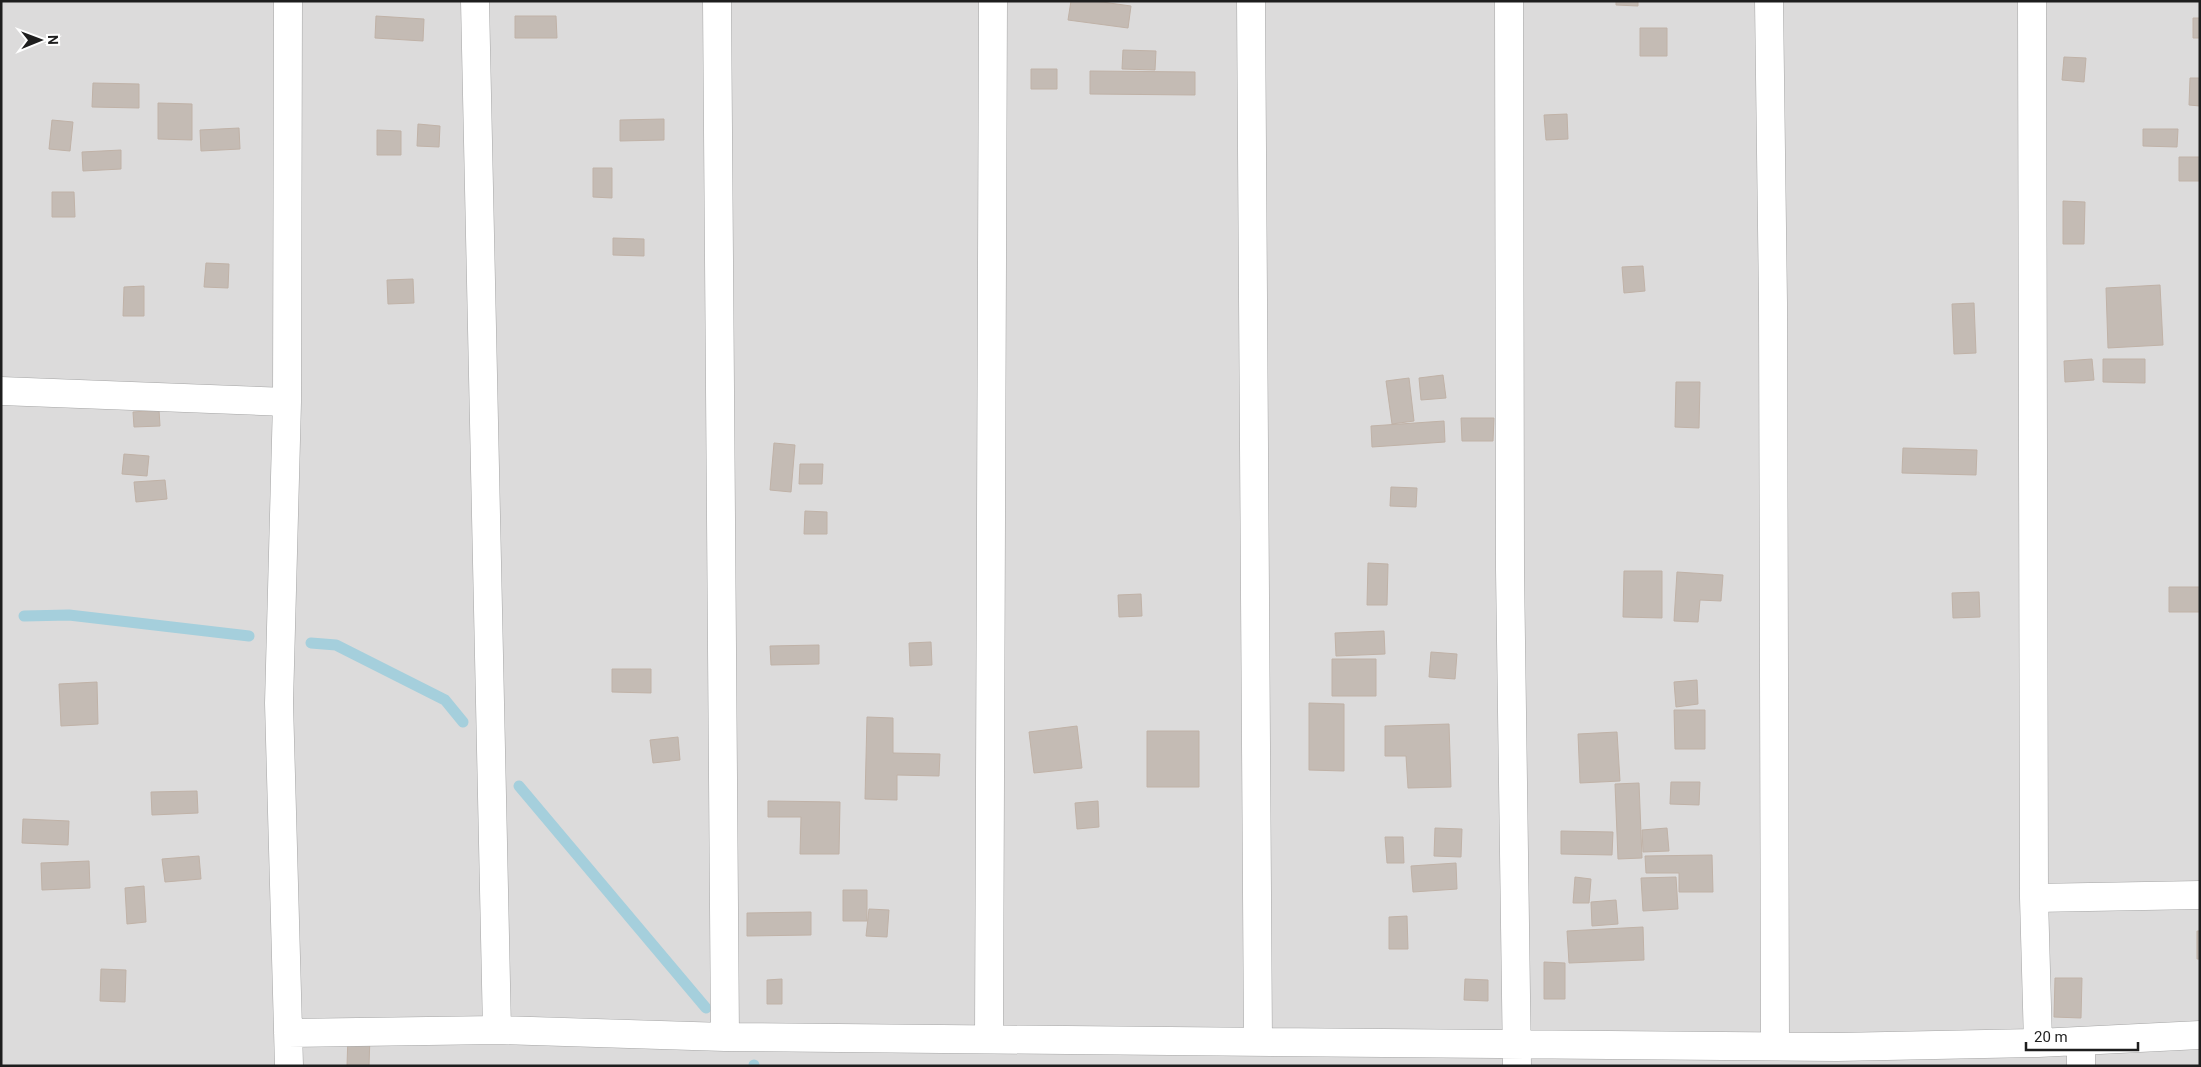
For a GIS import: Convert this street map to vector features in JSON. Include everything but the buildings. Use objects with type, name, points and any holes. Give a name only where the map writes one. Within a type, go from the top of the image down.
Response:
[{"type":"street","points":[[288,1],[287,402],[279,702],[289,1066]]},
{"type":"street","points":[[475,1],[497,1030]]},
{"type":"street","points":[[717,1],[725,1036]]},
{"type":"street","points":[[989,1039],[992,1]]},
{"type":"street","points":[[1251,1],[1258,1042]]},
{"type":"street","points":[[1509,1],[1510,560],[1517,1055]]},
{"type":"street","points":[[1769,1],[1773,303],[1775,1046]]},
{"type":"street","points":[[2032,1],[2034,898],[2038,1043]]},
{"type":"street","points":[[1,391],[287,402]]},
{"type":"street","points":[[2034,898],[2200,895]]},
{"type":"street","points":[[288,1033],[497,1030],[725,1036],[1258,1042],[1517,1055],[1775,1046],[1837,1056],[2038,1043],[2081,1053],[2200,1035]]},
{"type":"shaded area","points":[[1,1],[2200,1],[2200,1066],[1,1066]]},
{"type":"waterway","points":[[24,616],[69,615],[249,636]]},
{"type":"waterway","points":[[311,643],[336,645],[445,700],[463,722]]},
{"type":"waterway","points":[[519,786],[706,1008]]}]
